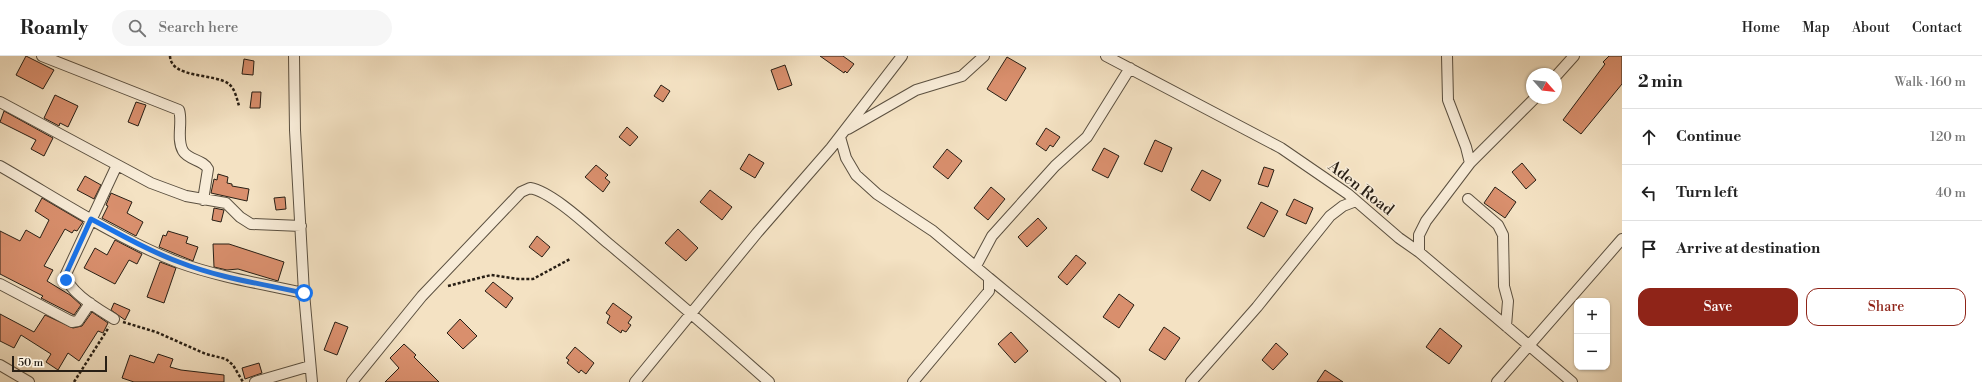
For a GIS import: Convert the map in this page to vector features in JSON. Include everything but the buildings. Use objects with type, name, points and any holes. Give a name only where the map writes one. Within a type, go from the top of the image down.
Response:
[{"type":"street","points":[[42,56],[179,110],[182,151],[206,166],[208,169],[203,200]]},
{"type":"street","points":[[294,56],[295,130],[304,293],[312,382]]},
{"type":"street","points":[[635,382],[690,313],[842,134],[902,56]]},
{"type":"street","points":[[842,134],[916,90],[962,76],[984,56]]},
{"type":"street","name":"Aden Road","points":[[1106,56],[1281,148],[1356,201],[1400,238],[1420,252],[1572,382]]},
{"type":"street","points":[[1447,56],[1448,100],[1466,147],[1470,163]]},
{"type":"street","points":[[1562,68],[1570,58]]},
{"type":"street","points":[[976,266],[992,236],[1055,166],[1087,137],[1130,68]]},
{"type":"street","points":[[0,102],[151,183],[186,196],[226,203],[240,217],[251,224],[301,226]]},
{"type":"street","points":[[1420,252],[1419,236],[1426,221],[1470,163],[1529,104]]},
{"type":"street","points":[[842,134],[846,158],[856,175],[877,194],[934,231],[1115,382]]},
{"type":"street","points":[[114,319],[90,303],[70,286],[66,280],[66,274],[117,165]]},
{"type":"street","points":[[0,166],[91,219],[147,248],[179,262],[202,270],[304,293]]},
{"type":"street","points":[[352,382],[443,272],[521,192],[530,188],[541,192],[570,211],[769,382]]},
{"type":"street","points":[[1468,199],[1498,225],[1503,235],[1504,286],[1508,301],[1506,326]]},
{"type":"street","points":[[1191,382],[1257,307],[1330,216],[1342,206],[1356,201]]},
{"type":"street","points":[[1497,382],[1528,344],[1622,239]]},
{"type":"street","points":[[913,382],[989,291],[990,278]]},
{"type":"street","points":[[0,284],[72,322],[78,321],[90,303]]},
{"type":"street","points":[[0,365],[29,382]]},
{"type":"street","points":[[255,382],[310,366]]},
{"type":"path","points":[[170,56],[170,61],[174,66],[200,76],[222,80],[230,85],[234,90],[239,106]]},
{"type":"path","points":[[444,287],[491,275],[518,279],[533,279],[570,259]]},
{"type":"path","points":[[74,382],[114,319],[156,332],[206,354],[226,359],[233,365],[243,382]]},
{"type":"route","points":[[66,280],[66,274],[91,219],[147,248],[202,270],[304,293]]}]
